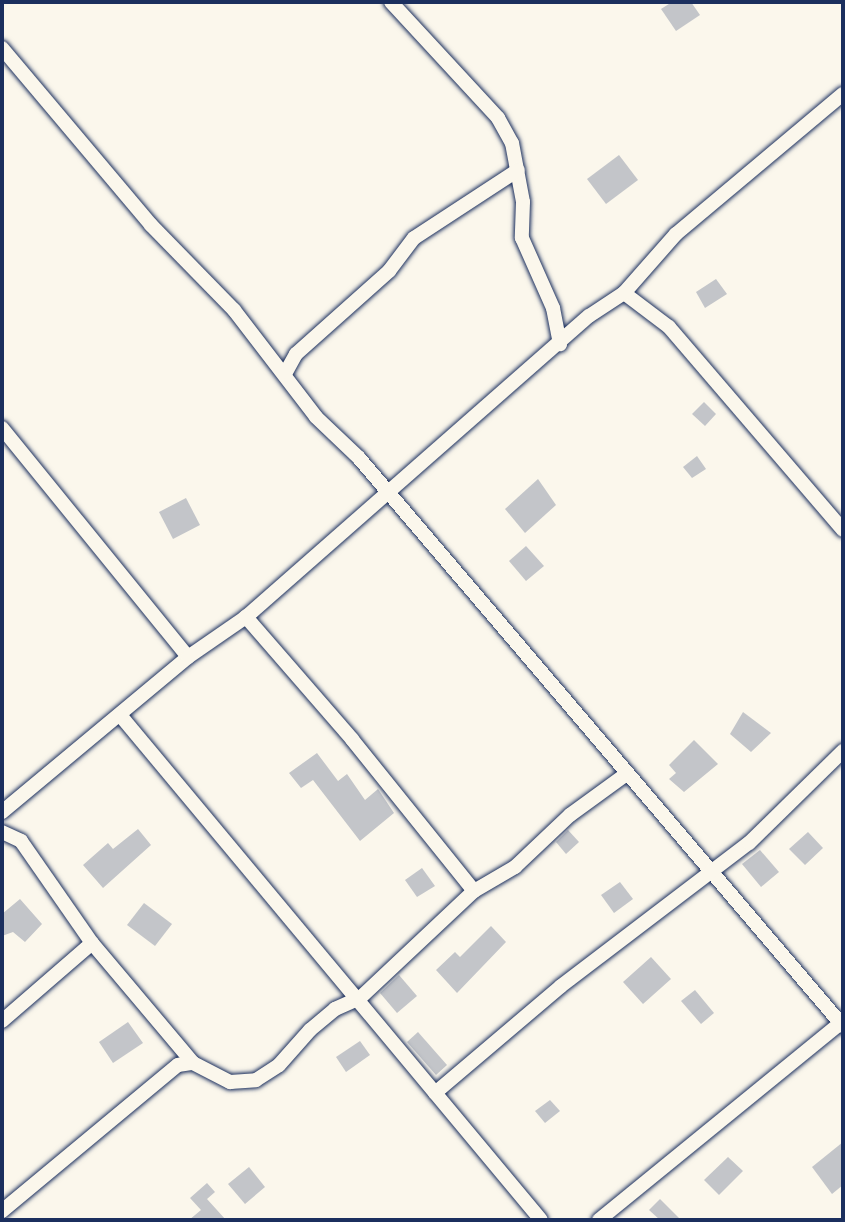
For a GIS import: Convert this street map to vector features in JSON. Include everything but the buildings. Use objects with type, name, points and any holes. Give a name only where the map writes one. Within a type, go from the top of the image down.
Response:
[{"type":"street","points":[[391,2],[498,118],[519,170],[522,238],[553,308],[560,344]]},
{"type":"street","points":[[2,48],[151,225],[286,372],[316,417],[359,458],[385,495],[710,874],[843,1024],[598,1220]]},
{"type":"street","points":[[2,812],[188,657],[246,617],[560,344],[624,293],[676,234],[843,94]]},
{"type":"street","points":[[286,372],[296,354],[389,271],[414,238],[519,170]]},
{"type":"street","points":[[624,293],[669,327],[843,530]]},
{"type":"street","points":[[2,428],[188,657]]},
{"type":"street","points":[[246,617],[352,738],[474,891]]},
{"type":"street","points":[[120,715],[360,998],[541,1220]]},
{"type":"street","points":[[435,1093],[561,986],[710,874],[843,751]]},
{"type":"street","points":[[2,832],[21,841],[92,943],[193,1063],[230,1082],[256,1080],[279,1065],[335,1009],[360,998],[474,891],[516,867],[570,815],[625,775]]},
{"type":"street","points":[[2,1021],[92,943]]},
{"type":"street","points":[[2,1211],[164,1075],[178,1065],[193,1063]]}]
